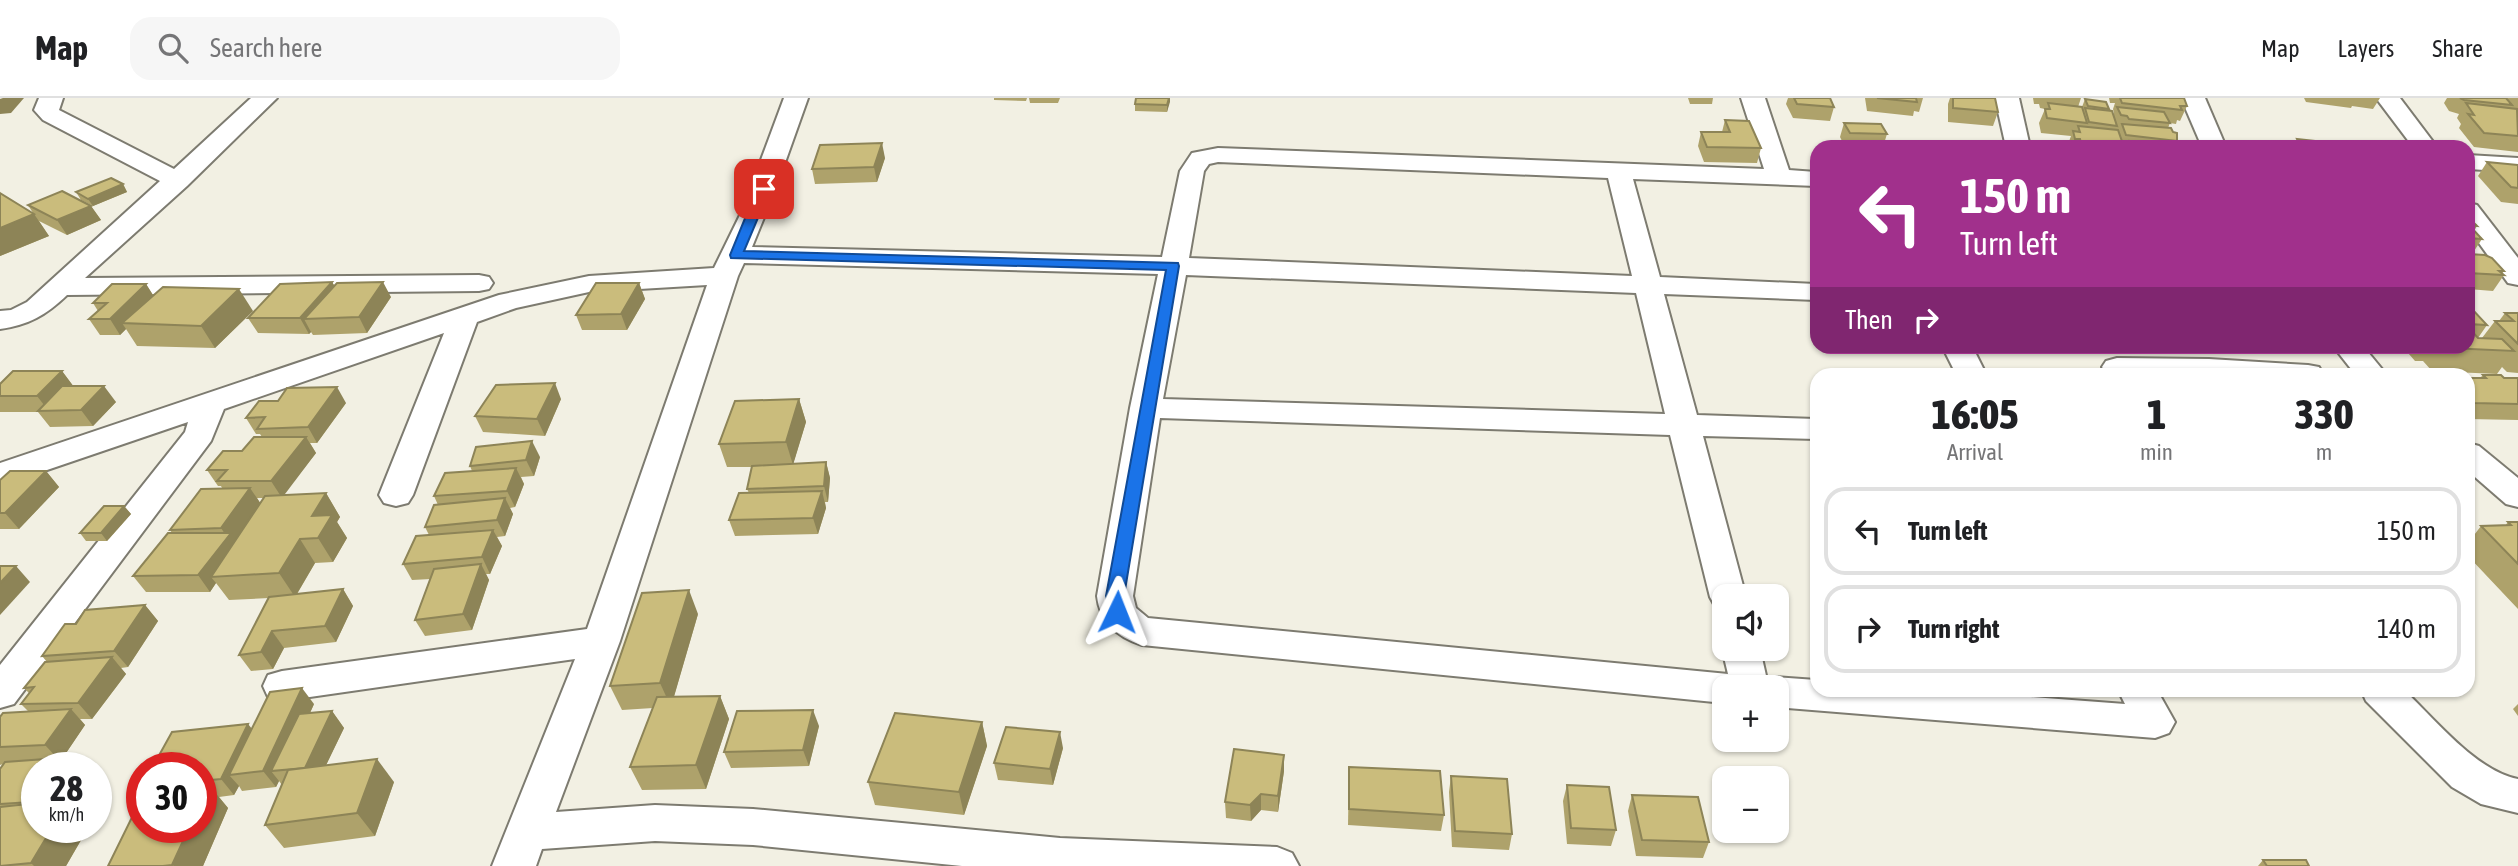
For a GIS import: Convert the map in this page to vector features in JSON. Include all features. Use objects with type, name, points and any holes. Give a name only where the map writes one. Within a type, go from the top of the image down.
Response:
[{"type":"street","points":[[51,98],[46,110],[51,115],[177,181]]},
{"type":"street","points":[[0,320],[19,318],[37,308],[61,288],[265,98]]},
{"type":"street","points":[[521,849],[601,641],[730,265],[773,167],[796,98]]},
{"type":"street","points":[[1753,98],[1779,177]]},
{"type":"street","points":[[2007,98],[2016,140]]},
{"type":"street","points":[[2193,98],[2211,140]]},
{"type":"street","points":[[2388,98],[2420,140]]},
{"type":"street","points":[[1712,687],[1142,631],[1127,624],[1117,612],[1115,596],[1173,266],[1192,171],[1201,158],[1218,155],[1810,179]]},
{"type":"street","points":[[2475,162],[2518,165]]},
{"type":"street","points":[[1619,172],[1725,584]]},
{"type":"street","points":[[2475,220],[2518,277]]},
{"type":"street","points":[[0,475],[209,406],[509,301],[589,284],[730,265],[1173,266],[1810,292]]},
{"type":"street","points":[[61,288],[479,283]]},
{"type":"street","points":[[396,495],[464,318]]},
{"type":"street","points":[[2354,354],[2366,368]]},
{"type":"street","points":[[2114,363],[2209,368]]},
{"type":"street","points":[[0,693],[200,434],[209,406]]},
{"type":"street","points":[[1146,408],[1810,429]]},
{"type":"street","points":[[2475,460],[2518,496]]},
{"type":"street","points":[[282,686],[601,641]]},
{"type":"street","points":[[1789,693],[1810,695]]},
{"type":"street","points":[[1839,697],[2155,722],[2141,697]]},
{"type":"street","points":[[2387,697],[2466,775],[2496,792],[2518,796]]},
{"type":"street","points":[[521,849],[655,823],[753,827],[1060,857],[1277,866]]},
{"type":"building","points":[[1136,98],[1169,98],[1167,105],[1135,104]]},
{"type":"building","points":[[1794,98],[1830,98],[1834,107],[1797,104]]},
{"type":"building","points":[[1877,98],[1916,98],[1917,102]]},
{"type":"building","points":[[1953,98],[1995,98],[1998,112],[1953,108]]},
{"type":"building","points":[[2120,98],[2184,98],[2187,106],[2180,106],[2182,110],[2122,103]]},
{"type":"building","points":[[2460,98],[2506,98],[2512,105],[2464,100]]},
{"type":"building","points":[[2085,99],[2106,102],[2109,109],[2088,106]]},
{"type":"building","points":[[2048,103],[2082,107],[2087,123],[2047,118],[2045,109],[2050,109]]},
{"type":"building","points":[[2466,103],[2517,109],[2518,136],[2484,133],[2468,114],[2474,115]]},
{"type":"building","points":[[2117,107],[2164,112],[2170,123],[2129,119],[2121,115]]},
{"type":"building","points":[[2085,108],[2112,111],[2117,126],[2089,122]]},
{"type":"building","points":[[1725,120],[1749,121],[1761,148],[1707,147],[1701,132],[1730,132]]},
{"type":"building","points":[[1844,123],[1881,124],[1887,134],[1850,133]]},
{"type":"building","points":[[2122,124],[2171,128],[2177,133],[2177,140],[2168,140],[2126,135]]},
{"type":"building","points":[[2078,126],[2118,130],[2122,140],[2075,139],[2073,131],[2080,132]]},
{"type":"building","points":[[882,143],[874,167],[812,169],[820,145]]},
{"type":"building","points":[[2487,162],[2518,165],[2518,188],[2511,187]]},
{"type":"building","points":[[111,178],[123,184],[88,199],[76,192]]},
{"type":"building","points":[[62,191],[91,206],[57,220],[28,205]]},
{"type":"building","points":[[0,193],[34,214],[0,228]]},
{"type":"building","points":[[2475,254],[2492,258],[2504,271],[2499,271],[2504,275],[2475,273]]},
{"type":"building","points":[[332,282],[300,318],[248,318],[280,284]]},
{"type":"building","points":[[383,282],[359,317],[304,319],[337,283]]},
{"type":"building","points":[[596,283],[639,283],[621,314],[576,315]]},
{"type":"building","points":[[112,284],[146,284],[110,319],[89,319],[107,303],[93,303]]},
{"type":"building","points":[[163,287],[239,289],[201,326],[122,323]]},
{"type":"building","points":[[2475,312],[2487,325],[2475,324]]},
{"type":"building","points":[[2505,313],[2518,313],[2518,344],[2495,321],[2514,321]]},
{"type":"building","points":[[2475,335],[2478,338],[2502,339],[2514,351],[2475,349]]},
{"type":"building","points":[[13,371],[62,371],[37,396],[0,396],[0,384]]},
{"type":"building","points":[[2483,375],[2518,378],[2518,404],[2475,403],[2475,378],[2486,378]]},
{"type":"building","points":[[555,383],[537,419],[475,416],[496,385]]},
{"type":"building","points":[[62,386],[104,386],[81,410],[38,411]]},
{"type":"building","points":[[337,387],[308,427],[257,429],[265,417],[246,418],[259,401],[278,401],[287,388]]},
{"type":"building","points":[[799,399],[786,442],[719,444],[735,401]]},
{"type":"building","points":[[254,437],[306,437],[271,481],[217,481],[227,470],[207,470],[223,451],[242,451]]},
{"type":"building","points":[[532,441],[526,460],[470,466],[476,447]]},
{"type":"building","points":[[826,462],[824,486],[747,489],[752,466]]},
{"type":"building","points":[[516,468],[507,491],[434,496],[445,473]]},
{"type":"building","points":[[10,471],[46,471],[5,513],[0,513],[0,480]]},
{"type":"building","points":[[250,488],[221,528],[170,530],[201,489]]},
{"type":"building","points":[[822,491],[813,518],[729,520],[739,493]]},
{"type":"building","points":[[326,493],[312,516],[332,515],[318,538],[300,539],[279,573],[211,577],[265,496]]},
{"type":"building","points":[[505,498],[497,520],[425,527],[434,505]]},
{"type":"building","points":[[104,506],[124,506],[101,533],[80,533]]},
{"type":"building","points":[[2508,522],[2518,522],[2518,564],[2481,526],[2511,525]]},
{"type":"building","points":[[493,530],[482,557],[403,564],[416,536]]},
{"type":"building","points":[[168,533],[231,533],[198,575],[133,576]]},
{"type":"building","points":[[481,564],[463,614],[415,620],[434,569]]},
{"type":"building","points":[[0,566],[16,566],[0,583]]},
{"type":"building","points":[[343,589],[325,626],[272,631],[261,652],[239,655],[269,597]]},
{"type":"building","points":[[689,590],[660,683],[610,686],[642,593]]},
{"type":"building","points":[[145,605],[114,651],[42,656],[65,624],[76,624],[85,610]]},
{"type":"building","points":[[112,657],[78,703],[21,704],[34,687],[24,688],[45,662]]},
{"type":"building","points":[[302,688],[263,771],[229,775],[270,692]]},
{"type":"building","points":[[720,696],[696,765],[630,767],[657,697]]},
{"type":"building","points":[[71,709],[45,745],[0,747],[0,717],[3,713]]},
{"type":"building","points":[[813,710],[803,750],[724,752],[737,711]]},
{"type":"building","points":[[332,711],[305,768],[271,771],[299,714]]},
{"type":"building","points":[[895,713],[982,722],[959,792],[868,782]]},
{"type":"building","points":[[248,724],[221,779],[217,779],[217,752],[161,752],[172,732]]},
{"type":"building","points":[[1006,727],[1060,732],[1050,769],[994,763]]},
{"type":"building","points":[[1234,749],[1284,755],[1278,796],[1261,794],[1250,805],[1225,802]]},
{"type":"building","points":[[377,759],[357,813],[265,825],[288,770]]},
{"type":"building","points":[[21,761],[21,803],[0,804],[0,769],[5,762]]},
{"type":"building","points":[[1349,767],[1440,771],[1444,815],[1349,809]]},
{"type":"building","points":[[1451,776],[1507,779],[1512,834],[1455,831]]},
{"type":"building","points":[[1567,785],[1609,787],[1616,830],[1571,828]]},
{"type":"building","points":[[1632,795],[1698,797],[1709,842],[1642,840]]},
{"type":"building","points":[[21,805],[21,843],[43,843],[31,863],[0,866],[0,807]]},
{"type":"building","points":[[126,829],[126,843],[182,843],[172,865],[108,866]]},
{"type":"building","points":[[2263,860],[2306,860],[2309,866],[2267,866]]},
{"type":"route","points":[[764,189],[736,255],[1173,266],[1115,596],[1117,612]]}]
